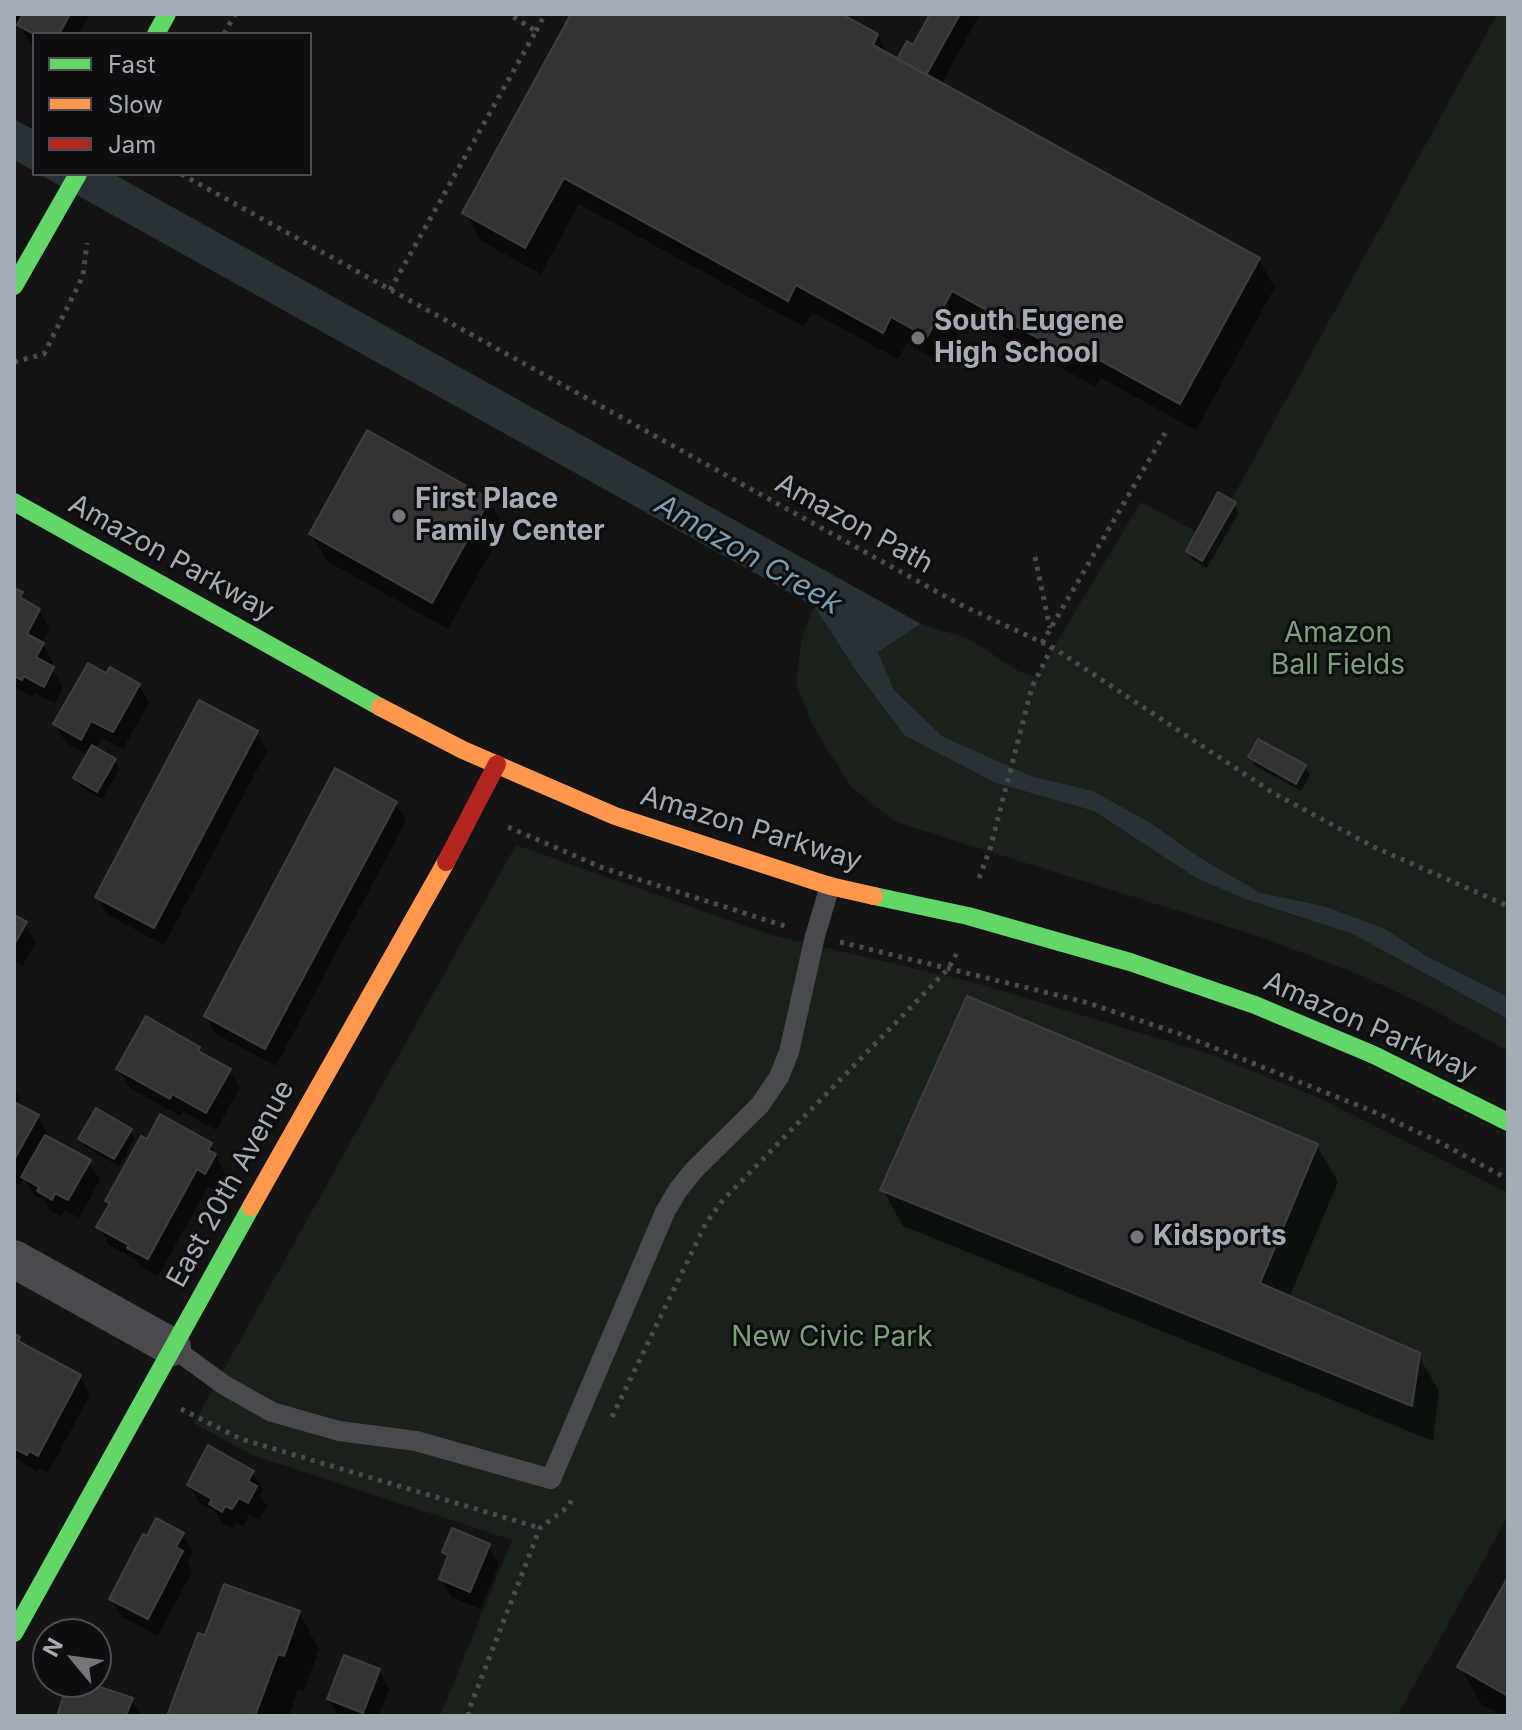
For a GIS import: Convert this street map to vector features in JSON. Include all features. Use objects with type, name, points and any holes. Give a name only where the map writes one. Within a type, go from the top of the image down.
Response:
[{"type":"main road","points":[[157,32],[167,14]]},
{"type":"main road","points":[[14,286],[77,176]]},
{"type":"main road","name":"Amazon Parkway","points":[[14,502],[339,685],[463,750],[615,816],[830,886],[968,916],[1130,962],[1241,1000],[1374,1055],[1508,1122]]},
{"type":"main road","name":"East 20th Avenue","points":[[14,1633],[473,813],[497,764]]},
{"type":"street","points":[[14,1259],[172,1347]]},
{"type":"lane","points":[[172,1347],[224,1385],[272,1412],[339,1431],[416,1441],[551,1479],[665,1212],[694,1170],[760,1105],[779,1077],[789,1052],[815,936],[830,886]]},
{"type":"path","points":[[225,32],[235,14]]},
{"type":"path","points":[[509,14],[536,31]]},
{"type":"path","points":[[390,290],[545,14]]},
{"type":"path","name":"Amazon Path","points":[[185,176],[959,604],[1052,647],[1275,794],[1374,847],[1508,906]]},
{"type":"path","points":[[14,362],[44,354],[83,275],[88,233]]},
{"type":"path","points":[[1042,643],[1165,433]]},
{"type":"path","points":[[1035,557],[1050,629]]},
{"type":"path","points":[[975,891],[990,849],[1032,687],[1052,647]]},
{"type":"path","points":[[473,813],[603,868],[815,936],[1085,1002],[1194,1039],[1377,1113],[1508,1179]]},
{"type":"path","points":[[610,1421],[706,1223],[723,1200],[948,969],[960,947]]},
{"type":"path","points":[[147,1391],[241,1439],[540,1528]]},
{"type":"path","points":[[469,1716],[540,1528],[569,1506],[576,1492]]},
{"type":"green space","name":"Amazon Ball Fields","points":[[1497,14],[1508,14],[1508,997],[1425,955],[1385,929],[1324,906],[1261,893],[1202,859],[1149,822],[1093,791],[1031,776],[942,736],[894,690],[877,652],[921,624],[970,639],[1018,671],[1036,677],[1141,502],[1210,539]]},
{"type":"green space","points":[[814,606],[857,672],[905,736],[996,783],[1094,811],[1196,878],[1245,899],[1353,934],[1508,1019],[1508,1051],[1363,976],[1261,937],[896,822],[852,788],[814,728],[796,683],[802,636]]},
{"type":"green space","name":"New Civic Park","points":[[516,845],[771,935],[972,982],[1210,1054],[1324,1100],[1508,1193],[1508,1516],[1397,1716],[440,1716],[512,1540],[252,1455],[194,1423]]},
{"type":"water","points":[[14,119],[32,129],[32,170],[14,160]]},
{"type":"water","name":"Amazon Creek","points":[[43,176],[117,176],[921,624],[878,652],[894,690],[942,736],[1031,776],[1093,791],[1149,822],[1202,859],[1261,893],[1324,906],[1385,929],[1425,955],[1508,997],[1508,1019],[1353,934],[1245,899],[1196,878],[1094,811],[996,783],[905,736],[857,672],[814,606]]},
{"type":"building","points":[[23,14],[70,14],[60,32],[32,33],[17,25]]},
{"type":"building","points":[[571,14],[842,14],[878,34],[873,45],[1260,258],[1180,404],[1085,352],[1080,361],[952,291],[927,337],[891,317],[883,333],[796,285],[788,301],[564,178],[525,248],[462,213]]},
{"type":"building","points":[[930,14],[960,14],[926,75],[897,59],[907,41],[913,45]]},
{"type":"building","name":"First Place Family Center","points":[[367,430],[490,499],[432,603],[309,534]]},
{"type":"building","points":[[1218,492],[1236,502],[1202,561],[1186,551]]},
{"type":"building","points":[[14,588],[23,592],[20,597],[40,609],[27,634],[44,643],[36,657],[54,667],[44,687],[24,676],[22,680],[14,676]]},
{"type":"building","points":[[88,663],[106,673],[110,667],[140,684],[113,732],[91,721],[81,740],[53,724]]},
{"type":"building","points":[[199,700],[258,731],[154,928],[95,897]]},
{"type":"building","points":[[1258,739],[1306,765],[1296,784],[1248,757]]},
{"type":"building","points":[[92,745],[116,759],[97,792],[73,778]]},
{"type":"building","points":[[335,768],[397,802],[265,1049],[204,1016]]},
{"type":"building","points":[[14,915],[27,922],[14,945]]},
{"type":"building","name":"Kidsports","points":[[967,996],[1318,1144],[1260,1283],[1420,1353],[1412,1406],[880,1190]]},
{"type":"building","points":[[146,1016],[231,1069],[206,1113],[172,1094],[170,1099],[116,1069]]},
{"type":"building","points":[[14,1102],[39,1115],[14,1160]]},
{"type":"building","points":[[96,1108],[132,1129],[114,1159],[78,1139]]},
{"type":"building","points":[[160,1114],[212,1143],[208,1150],[216,1154],[205,1174],[197,1169],[148,1259],[96,1227],[110,1203],[105,1201],[141,1136],[147,1139]]},
{"type":"building","points":[[45,1135],[91,1160],[68,1200],[55,1193],[52,1200],[37,1191],[39,1187],[21,1177]]},
{"type":"building","points":[[14,1333],[20,1337],[18,1341],[81,1375],[38,1456],[29,1451],[27,1455],[14,1448]]},
{"type":"building","points":[[208,1445],[254,1471],[248,1481],[257,1486],[248,1503],[239,1498],[232,1509],[225,1506],[222,1512],[209,1504],[212,1499],[187,1485]]},
{"type":"building","points":[[156,1518],[184,1533],[176,1547],[183,1551],[148,1619],[109,1599],[143,1534],[147,1536]]},
{"type":"building","points":[[452,1528],[490,1544],[470,1592],[439,1579],[448,1555],[442,1552]]},
{"type":"building","points":[[1508,1577],[1508,1692],[1506,1695],[1457,1667]]},
{"type":"building","points":[[224,1584],[300,1611],[284,1656],[278,1654],[255,1716],[167,1716],[198,1633],[205,1635]]},
{"type":"building","points":[[344,1655],[380,1669],[363,1713],[327,1699]]},
{"type":"building","points":[[112,1691],[133,1698],[126,1716],[57,1716],[63,1698],[112,1698]]},
{"type":"traffic: fast","points":[[157,32],[167,14]]},
{"type":"traffic: fast","points":[[14,286],[77,176]]},
{"type":"traffic: fast","points":[[14,502],[380,707]]},
{"type":"traffic: fast","points":[[874,896],[968,916],[1130,962],[1255,1005],[1374,1055],[1508,1122]]},
{"type":"traffic: fast","points":[[14,1633],[251,1207]]},
{"type":"traffic: slow","points":[[380,707],[463,750],[615,816],[830,886],[874,896]]},
{"type":"traffic: slow","points":[[251,1207],[446,862]]},
{"type":"traffic: jam","points":[[446,862],[497,764]]},
{"type":"place","name":"South Eugene High School","points":[[918,338]]},
{"type":"place","name":"First Place Family Center","points":[[399,516]]},
{"type":"place","name":"Kidsports","points":[[1137,1237]]}]
